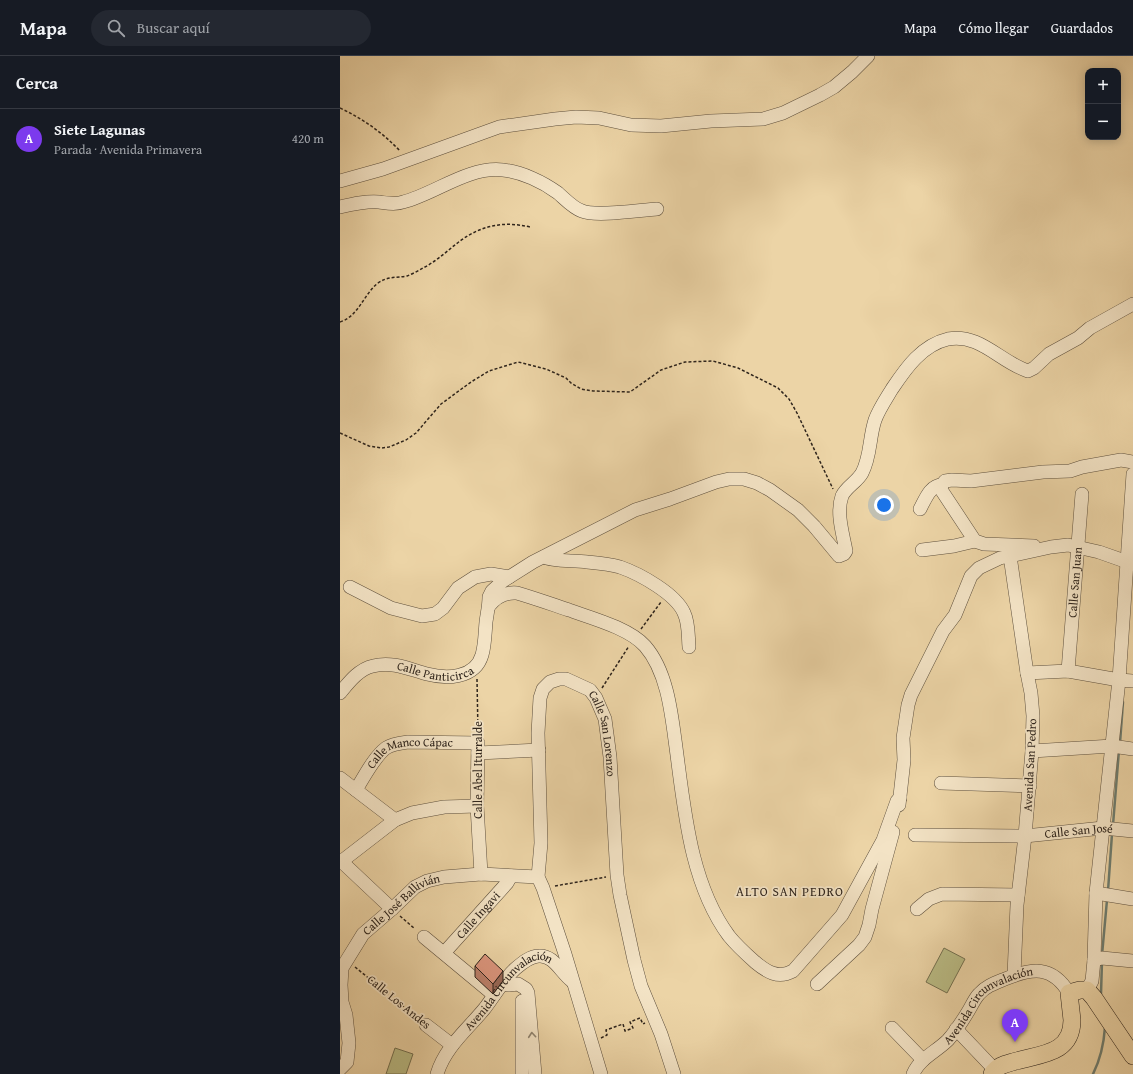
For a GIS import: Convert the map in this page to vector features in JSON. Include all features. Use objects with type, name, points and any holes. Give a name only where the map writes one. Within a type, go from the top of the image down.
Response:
[{"type":"main road","points":[[993,1072],[1002,1065],[1056,1051],[1064,1045],[1071,1028],[1069,993],[1080,990],[1087,990],[1101,1007],[1133,1056]]},
{"type":"street","points":[[340,181],[383,169],[499,127],[555,118],[599,118],[631,125],[661,126],[711,121],[763,119],[789,110],[834,87],[868,56]]},
{"type":"street","points":[[340,207],[366,203],[401,203],[417,198],[476,172],[495,169],[515,172],[538,181],[556,192],[575,208],[583,212],[596,213],[657,209]]},
{"type":"street","points":[[842,496],[861,474],[869,454],[874,422],[880,408],[906,369],[914,359],[923,352],[948,339],[966,339],[978,342],[1017,367],[1028,371],[1034,368],[1049,354],[1078,338],[1090,328],[1133,304]]},
{"type":"street","points":[[920,509],[932,488],[937,485],[942,485],[946,481],[971,481],[1043,472],[1070,471],[1082,467],[1121,460],[1133,462]]},
{"type":"street","points":[[1087,990],[1092,980],[1096,893],[1130,563],[1133,474]]},
{"type":"street","name":"Calle Panticirca","points":[[340,693],[361,671],[371,666],[386,664],[395,665],[440,677],[451,677],[469,671],[476,666],[482,656],[489,597],[492,591],[509,577],[544,557],[635,510],[716,482],[744,479],[757,483],[789,503],[814,526],[839,556],[844,554],[846,551],[840,507],[842,496]]},
{"type":"street","points":[[942,485],[940,488],[975,541]]},
{"type":"street","name":"Calle San Juan","points":[[1068,671],[1082,494]]},
{"type":"street","points":[[922,550],[954,546],[975,541],[984,544],[1031,545],[1039,549]]},
{"type":"street","points":[[817,984],[859,945],[865,937],[892,835],[900,798],[904,760],[903,738],[908,705],[911,695],[943,631],[955,615],[971,576],[979,568],[1000,558],[1039,549],[1068,545],[1099,552],[1130,563]]},
{"type":"street","name":"Avenida San Pedro","points":[[1010,556],[1031,693],[1033,716],[1030,786],[1018,895],[1014,975]]},
{"type":"street","points":[[544,557],[618,567],[645,579],[674,599],[682,609],[687,621],[689,646]]},
{"type":"street","points":[[350,587],[391,608],[422,616],[435,614],[443,608],[458,588],[474,577],[491,574],[509,577]]},
{"type":"street","points":[[489,606],[494,600],[502,595],[517,593],[598,620],[635,637],[645,646],[657,665],[671,708],[686,818],[692,848],[704,889],[715,913],[729,936],[740,949],[772,974],[780,976],[793,971],[842,915],[883,840],[897,801],[900,798]]},
{"type":"street","points":[[1027,673],[1068,671],[1133,682]]},
{"type":"street","name":"Calle San Lorenzo","points":[[574,981],[540,882],[541,844],[538,732],[540,698],[543,688],[550,682],[559,679],[566,680],[590,690],[596,698],[605,719],[610,757],[617,875],[620,895],[641,986],[661,1034],[674,1074]]},
{"type":"street","name":"Calle Manco Cápac","points":[[356,790],[378,756],[386,748],[399,743],[408,742],[478,748],[539,750]]},
{"type":"street","points":[[1032,751],[1112,746],[1133,749]]},
{"type":"street","name":"Calle Abel Iturralde","points":[[478,748],[477,806],[480,874]]},
{"type":"street","points":[[340,778],[395,820]]},
{"type":"street","points":[[942,783],[1030,786]]},
{"type":"street","points":[[392,909],[341,860],[395,820],[412,813],[444,807],[477,806]]},
{"type":"street","name":"Calle San José","points":[[915,834],[1025,836],[1103,828],[1133,831]]},
{"type":"street","name":"Calle José Ballivián","points":[[340,1067],[347,1062],[349,1043],[346,1015],[342,1002],[342,968],[362,934],[415,887],[427,881],[444,877],[480,874],[511,876],[540,882]]},
{"type":"street","name":"Calle Ingavi","points":[[444,953],[507,883],[511,876]]},
{"type":"street","points":[[1096,893],[1133,898]]},
{"type":"street","points":[[917,909],[929,899],[942,894],[1018,895]]},
{"type":"street","points":[[424,937],[494,995]]},
{"type":"street","name":"Avenida Circunvalación","points":[[437,1074],[452,1045],[514,970],[532,957],[544,956],[550,959],[570,980],[574,981],[601,1074]]},
{"type":"street","points":[[1094,960],[1102,958],[1133,961]]},
{"type":"street","name":"Avenida Circunvalación","points":[[913,1074],[923,1060],[947,1040],[978,995],[987,987],[1014,975],[1031,971],[1043,971],[1057,977],[1069,993]]},
{"type":"street","points":[[503,984],[518,984],[526,989],[529,998],[535,1074]]},
{"type":"street","points":[[522,1074],[521,990],[523,988]]},
{"type":"street","name":"Calle Los Andes","points":[[426,1025],[452,1045]]},
{"type":"street","points":[[892,1028],[923,1060]]},
{"type":"street","points":[[956,1029],[993,1072]]},
{"type":"path","points":[[340,108],[370,124],[389,139],[408,160]]},
{"type":"path","points":[[340,322],[352,316],[371,289],[380,282],[392,277],[407,276],[424,268],[469,235],[498,224],[515,224],[530,227]]},
{"type":"path","points":[[340,433],[369,446],[382,448],[394,445],[406,440],[416,433],[441,404],[471,382],[489,371],[518,362],[546,369],[566,378],[581,389],[593,391],[630,392],[662,370],[685,362],[713,362],[738,368],[778,388],[789,399],[834,491],[842,496]]},
{"type":"path","name":"Calle Abel Iturralde","points":[[476,666],[478,748]]},
{"type":"path","points":[[540,882],[617,875]]},
{"type":"path","points":[[392,909],[424,937]]},
{"type":"path","name":"Calle Los Andes","points":[[346,959],[426,1025]]},
{"type":"path","points":[[591,1042],[607,1035],[606,1030],[623,1024],[625,1031],[633,1028],[630,1022],[640,1018],[643,1024],[654,1020]]},
{"type":"green space","points":[[944,948],[965,959],[947,993],[926,982]]},
{"type":"green space","points":[[395,1048],[413,1054],[406,1074],[386,1074]]},
{"type":"building","points":[[485,954],[503,971],[493,984],[475,966]]},
{"type":"waterway","points":[[1120,743],[1123,702]]},
{"type":"waterway","points":[[1113,825],[1119,750]]},
{"type":"waterway","points":[[1108,891],[1112,834]]},
{"type":"waterway","points":[[1102,955],[1107,900]]},
{"type":"waterway","points":[[1101,994],[1102,961]]},
{"type":"waterway","points":[[1093,1074],[1098,1063],[1104,1039],[1105,1027]]},
{"type":"place","name":"Siete Lagunas","points":[[1015,1042]]},
{"type":"district","name":"ALTO SAN PEDRO","points":[[790,891]]}]
